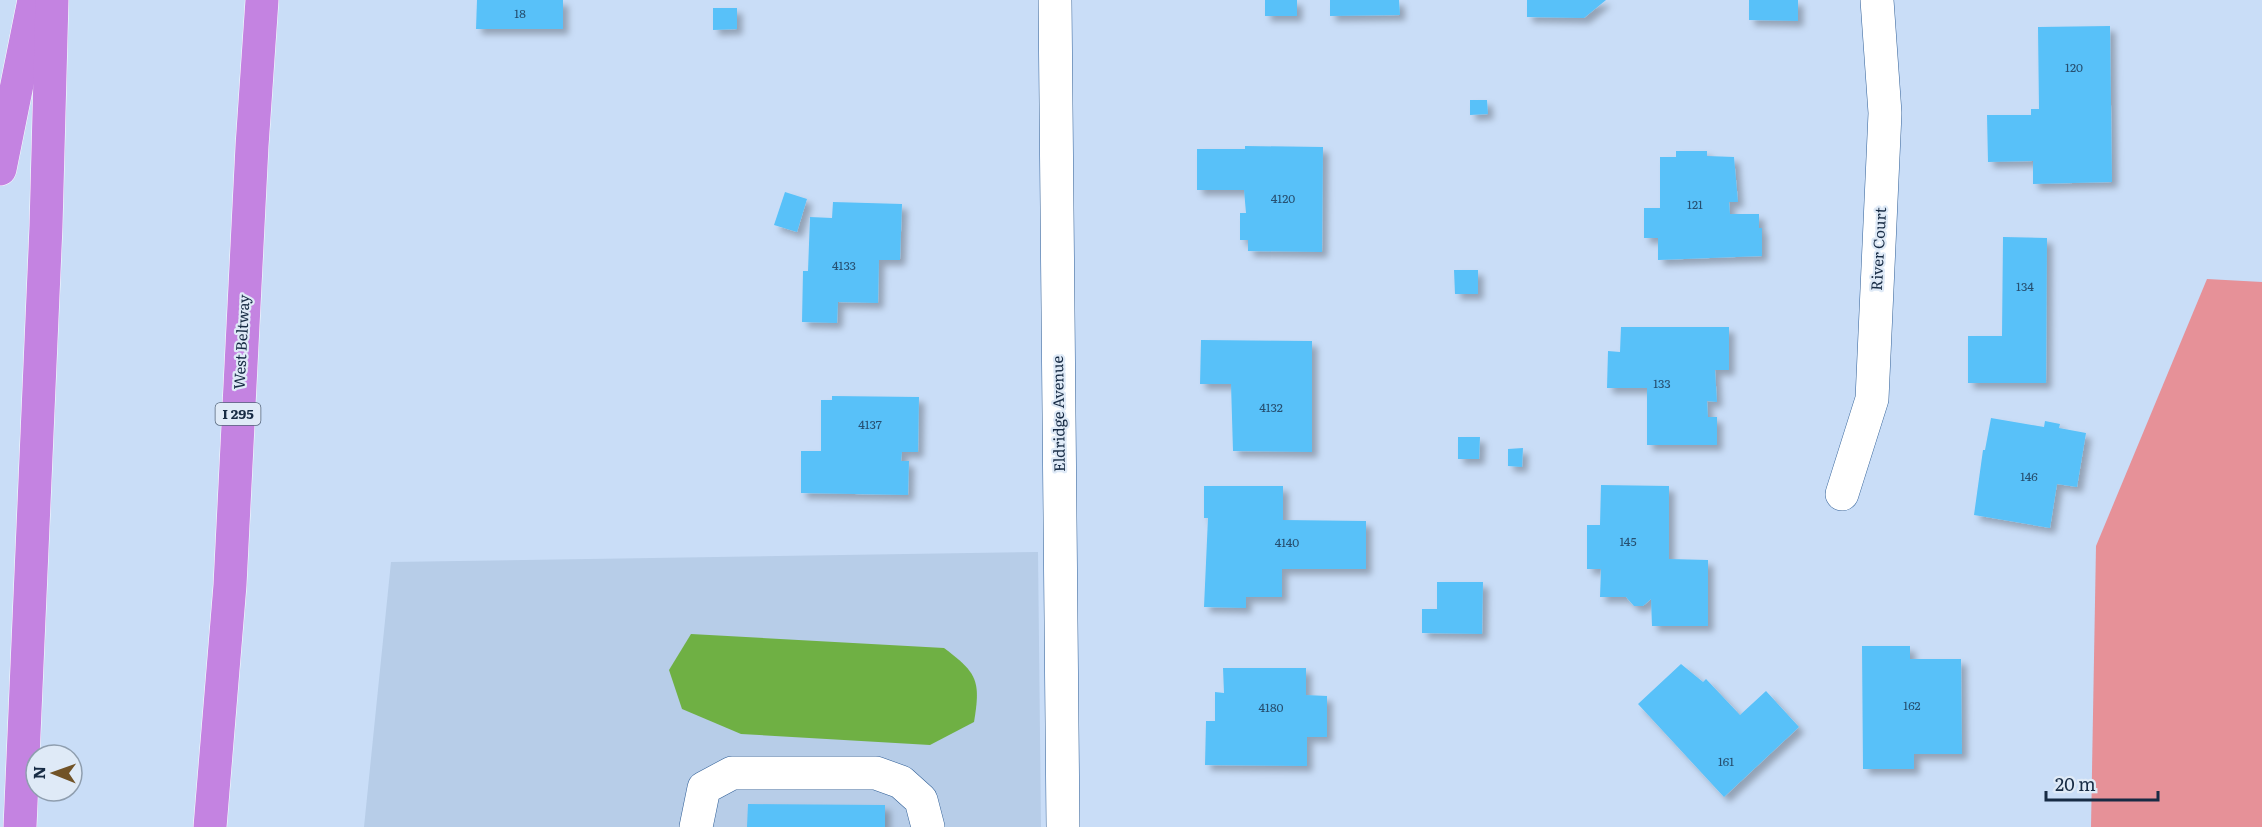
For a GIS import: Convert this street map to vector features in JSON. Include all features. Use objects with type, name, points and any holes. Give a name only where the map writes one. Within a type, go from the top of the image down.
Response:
[{"type":"highway","points":[[0,169],[34,0]]},
{"type":"highway","points":[[20,827],[46,237],[52,0]]},
{"type":"highway","name":"West Beltway","points":[[210,827],[230,585],[252,146],[262,0]]},
{"type":"street","name":"Eldridge Avenue","points":[[1055,0],[1063,827]]},
{"type":"street","name":"River Court","points":[[1842,494],[1872,399],[1885,113],[1877,0]]},
{"type":"street","points":[[696,827],[704,788],[732,773],[876,773],[901,782],[921,800],[928,827]]},
{"type":"shaded area","points":[[2207,279],[2262,282],[2262,827],[2091,827],[2096,546]]},
{"type":"shaded area","points":[[1038,552],[1041,827],[364,827],[391,562]]},
{"type":"shaded area","points":[[691,634],[944,648],[964,664],[974,679],[977,696],[974,722],[930,745],[741,734],[682,709],[669,670]]},
{"type":"building","points":[[477,0],[563,0],[563,29],[476,29]]},
{"type":"building","points":[[1265,0],[1297,0],[1297,16],[1265,16]]},
{"type":"building","points":[[1330,0],[1399,0],[1400,15],[1330,16]]},
{"type":"building","points":[[1527,0],[1606,0],[1584,18],[1527,17]]},
{"type":"building","points":[[1749,0],[1798,0],[1798,21],[1749,20]]},
{"type":"building","points":[[713,8],[737,8],[737,29],[713,30]]},
{"type":"building","points":[[2110,26],[2112,182],[2033,184],[2033,161],[1988,162],[1987,115],[2031,115],[2031,109],[2039,109],[2038,27]]},
{"type":"building","points":[[1470,100],[1487,100],[1488,114],[1470,115]]},
{"type":"building","points":[[1245,146],[1323,147],[1322,252],[1248,251],[1248,240],[1240,240],[1240,213],[1246,213],[1244,190],[1197,190],[1197,149],[1245,149]]},
{"type":"building","points":[[1676,151],[1707,151],[1707,156],[1734,157],[1738,202],[1729,202],[1730,214],[1759,214],[1759,228],[1762,228],[1762,256],[1658,260],[1658,238],[1644,238],[1644,208],[1660,208],[1660,157],[1676,157]]},
{"type":"building","points":[[785,192],[807,199],[797,232],[774,225]]},
{"type":"building","points":[[833,202],[902,204],[900,260],[879,260],[878,303],[838,302],[837,323],[802,322],[803,271],[808,271],[810,217],[832,218]]},
{"type":"building","points":[[2003,237],[2047,238],[2046,383],[1968,383],[1968,336],[2002,336]]},
{"type":"building","points":[[1454,270],[1478,270],[1478,294],[1455,294]]},
{"type":"building","points":[[1621,327],[1729,327],[1729,370],[1715,370],[1717,402],[1707,401],[1708,417],[1717,417],[1717,445],[1647,445],[1647,388],[1607,388],[1608,351],[1620,352]]},
{"type":"building","points":[[1201,340],[1312,341],[1312,452],[1233,451],[1231,384],[1200,384]]},
{"type":"building","points":[[832,396],[919,397],[918,452],[902,452],[901,461],[909,461],[908,495],[801,493],[801,451],[821,451],[821,400],[832,400]]},
{"type":"building","points":[[1991,418],[2044,427],[2045,421],[2060,424],[2059,428],[2086,433],[2077,487],[2057,484],[2050,528],[1974,515],[1983,450],[1985,450]]},
{"type":"building","points":[[1458,437],[1480,437],[1479,459],[1458,459]]},
{"type":"building","points":[[1523,448],[1522,467],[1508,466],[1508,449]]},
{"type":"building","points":[[1601,485],[1669,486],[1669,559],[1708,560],[1708,626],[1652,626],[1651,599],[1643,606],[1634,606],[1626,597],[1600,597],[1601,569],[1587,569],[1587,525],[1600,525]]},
{"type":"building","points":[[1204,486],[1283,486],[1283,520],[1366,521],[1366,569],[1282,569],[1282,597],[1246,597],[1246,608],[1204,607],[1208,518],[1204,518]]},
{"type":"building","points":[[1437,582],[1483,582],[1482,634],[1422,633],[1422,609],[1437,609]]},
{"type":"building","points":[[1862,646],[1910,646],[1910,659],[1961,659],[1962,754],[1914,754],[1914,769],[1863,769]]},
{"type":"building","points":[[1681,664],[1703,682],[1706,679],[1740,715],[1766,691],[1799,727],[1724,797],[1638,704]]},
{"type":"building","points":[[1223,668],[1306,668],[1306,695],[1327,696],[1327,737],[1307,737],[1307,766],[1205,765],[1206,721],[1215,721],[1215,692],[1224,693]]},
{"type":"building","points":[[748,804],[885,805],[885,827],[747,827]]}]
